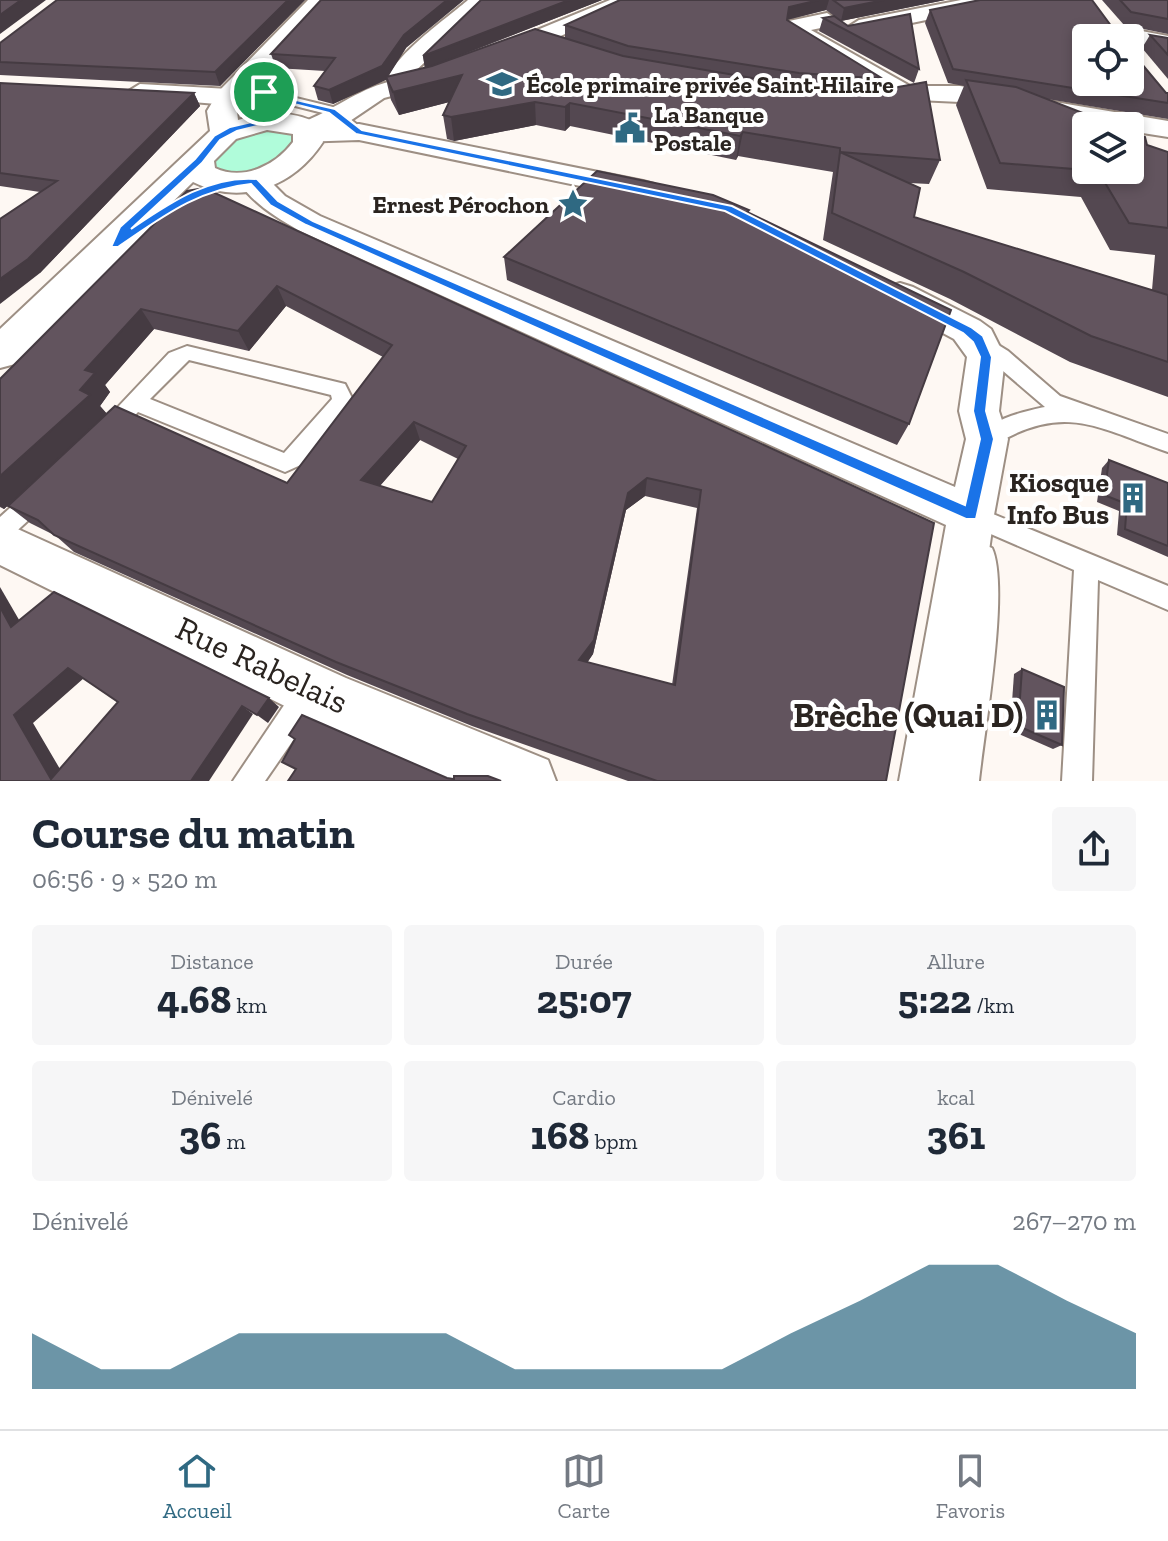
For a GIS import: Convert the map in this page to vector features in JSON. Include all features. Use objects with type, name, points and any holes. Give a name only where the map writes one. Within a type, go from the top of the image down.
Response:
[{"type":"main road","points":[[225,133],[222,111],[321,0]]},
{"type":"main road","points":[[242,88],[250,104],[266,121]]},
{"type":"main road","points":[[0,353],[23,334],[54,298],[114,245],[165,208],[286,166],[304,149],[308,133],[294,123],[266,121],[225,133],[124,230],[114,245]]},
{"type":"main road","points":[[198,161],[200,173],[239,182]]},
{"type":"main road","points":[[0,333],[54,298]]},
{"type":"street","points":[[401,86],[400,74],[406,66],[481,0]]},
{"type":"street","points":[[350,124],[375,93],[474,63],[628,0]]},
{"type":"street","points":[[905,94],[797,31],[797,26],[805,22],[836,25],[993,0]]},
{"type":"street","points":[[791,5],[836,25],[870,45]]},
{"type":"street","points":[[1097,11],[1107,24]]},
{"type":"street","points":[[536,40],[570,49]]},
{"type":"street","points":[[1144,45],[1168,43]]},
{"type":"street","points":[[911,68],[938,83],[937,91]]},
{"type":"street","points":[[112,91],[242,88]]},
{"type":"street","points":[[868,103],[905,94],[922,96],[937,91],[1072,117]]},
{"type":"street","points":[[308,133],[350,124],[679,197]]},
{"type":"street","points":[[1144,127],[1168,129]]},
{"type":"street","points":[[239,182],[309,223],[971,515]]},
{"type":"street","points":[[872,281],[956,323],[978,339],[986,357],[979,411],[987,439],[971,515],[928,781]]},
{"type":"street","name":"Rue Rabelais","points":[[0,542],[311,690],[463,758],[527,781]]},
{"type":"lane","points":[[242,88],[277,95],[350,124]]},
{"type":"lane","points":[[978,339],[1013,362],[1037,390],[1053,402],[1082,415],[1168,443]]},
{"type":"lane","points":[[95,445],[135,402],[176,358],[187,353],[338,389],[343,400],[297,457],[285,463],[135,402]]},
{"type":"lane","points":[[987,439],[1025,418],[1052,413],[1082,415]]},
{"type":"lane","points":[[0,532],[53,484]]},
{"type":"lane","points":[[971,515],[1168,598]]},
{"type":"lane","points":[[964,781],[986,607],[984,544],[971,515]]},
{"type":"lane","points":[[1077,781],[1086,564]]},
{"type":"lane","points":[[248,781],[311,690]]},
{"type":"green space","points":[[261,128],[292,133],[297,139],[295,149],[252,175],[214,171],[211,158],[219,146]]},
{"type":"building","points":[[0,0],[21,0],[0,15]]},
{"type":"building","points":[[57,0],[288,0],[215,72],[0,62],[0,43]]},
{"type":"building","points":[[321,0],[447,0],[404,35],[382,66],[329,90],[314,86],[335,58],[271,54]]},
{"type":"building","points":[[481,0],[569,0],[423,56]]},
{"type":"building","points":[[620,0],[819,0],[789,7],[787,20],[880,77],[799,73],[628,46],[565,25]]},
{"type":"building","points":[[833,0],[884,0],[844,8]]},
{"type":"building","points":[[980,0],[1092,0],[1110,24],[1072,24],[1072,88],[953,69],[930,10]]},
{"type":"building","points":[[1120,0],[1168,0],[1168,19],[1131,12]]},
{"type":"building","points":[[910,14],[919,69],[823,18],[834,16],[848,26]]},
{"type":"building","points":[[535,29],[623,56],[800,86],[876,91],[926,82],[940,160],[840,152],[840,148],[743,132],[740,136],[570,103],[565,107],[535,102],[451,117],[443,115],[462,75],[393,92],[386,77],[432,66]]},
{"type":"building","points":[[1150,35],[1168,38],[1168,55]]},
{"type":"building","points":[[1144,67],[1168,93],[1168,103],[1124,96],[1144,96]]},
{"type":"building","points":[[966,80],[1016,87],[1080,112],[1072,112],[1072,169],[1000,163]]},
{"type":"building","points":[[0,83],[194,93],[28,259],[0,279],[0,219],[57,181],[0,173]]},
{"type":"building","points":[[1144,137],[1147,145],[1168,152],[1168,228],[1129,223],[1106,184],[1144,184]]},
{"type":"building","points":[[840,152],[920,188],[914,217],[1168,295],[1168,362],[1091,336],[964,272],[832,213]]},
{"type":"building","points":[[597,171],[713,195],[951,310],[909,424],[504,257]]},
{"type":"building","points":[[204,188],[934,523],[886,781],[657,781],[467,714],[336,662],[54,535],[38,520],[8,506],[115,406],[287,483],[392,345],[277,286],[238,331],[141,309],[85,370],[95,373],[80,390],[90,395],[0,476],[0,379],[187,191]],"holes":[[[414,422],[466,446],[432,502],[361,480]],[[647,478],[701,490],[675,685],[579,660],[594,640],[628,493]]]},
{"type":"building","name":"Kiosque Info Bus","points":[[1109,460],[1168,483],[1168,546],[1125,529],[1127,504],[1104,495]]},
{"type":"building","points":[[54,592],[269,698],[257,715],[242,706],[191,781],[0,781],[0,607],[11,627]],"holes":[[[68,668],[118,702],[51,779],[14,715]]]},
{"type":"building","points":[[1022,669],[1064,687],[1062,745],[1018,726]]},
{"type":"building","points":[[302,715],[454,781],[288,781],[296,769],[282,762],[295,739],[289,735]]},
{"type":"building","points":[[454,776],[488,776],[501,781],[454,781]]},
{"type":"place","name":"École primaire privée Saint-Hilaire","points":[[502,84]]},
{"type":"place","name":"La Banque Postale","points":[[630,128]]},
{"type":"place","name":"Ernest Pérochon","points":[[573,204]]},
{"type":"place","name":"Kiosque Info Bus","points":[[1133,498]]},
{"type":"place","name":"Brèche (Quai D)","points":[[1047,715]]},
{"type":"route","points":[[247,90],[264,92],[332,111],[359,132],[728,209],[967,330],[978,339],[986,357],[979,411],[987,439],[971,515],[309,223],[274,203],[253,181],[225,184],[182,199],[114,245],[124,230],[198,161],[217,138],[234,129],[266,121],[250,104],[247,95],[247,90]]}]
